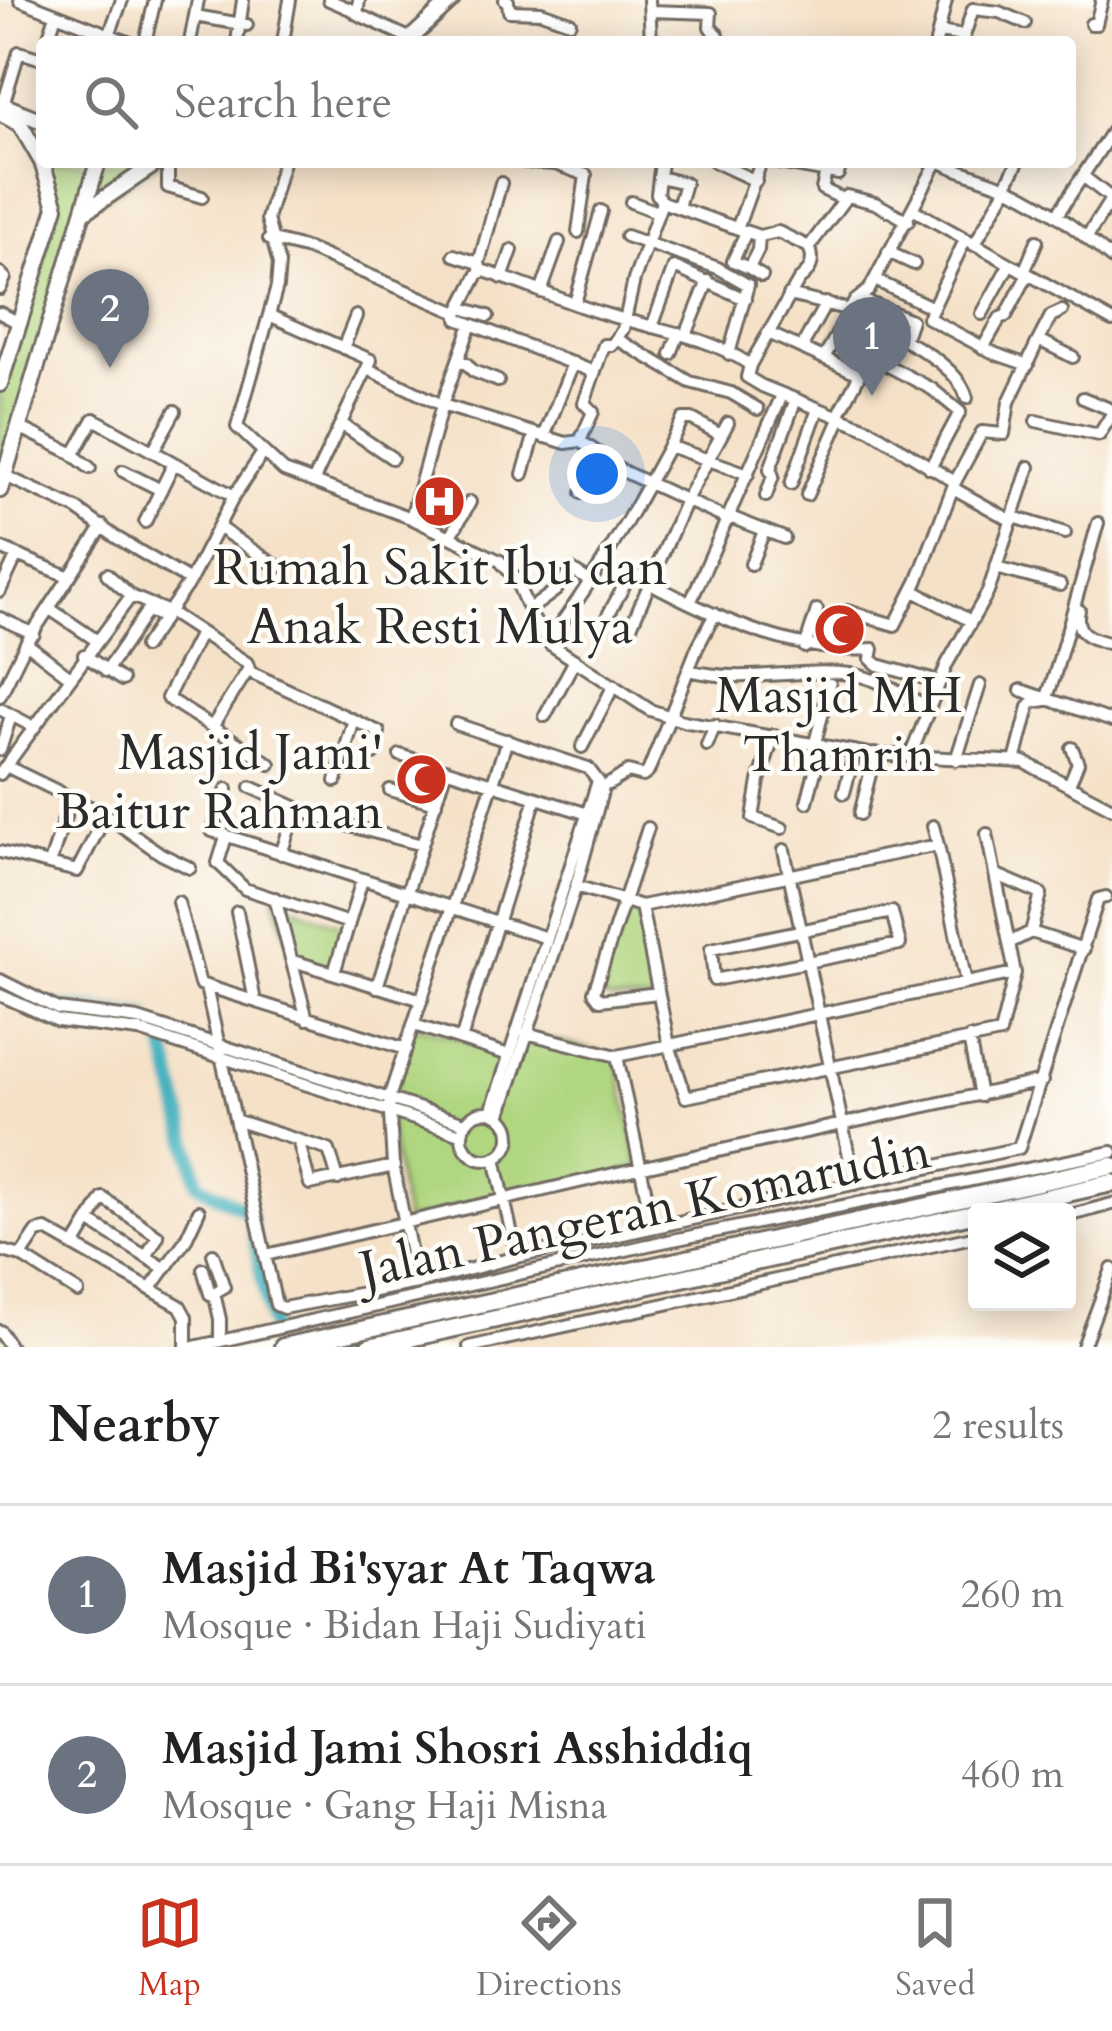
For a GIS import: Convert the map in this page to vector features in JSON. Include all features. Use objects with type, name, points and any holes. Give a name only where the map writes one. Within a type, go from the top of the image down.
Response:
[{"type":"highway","points":[[283,1347],[1112,1166]]},
{"type":"highway","points":[[1024,1203],[1112,1183]]},
{"type":"highway","points":[[369,1347],[968,1216]]},
{"type":"main road","points":[[417,36],[452,0]]},
{"type":"main road","points":[[1,109],[36,119]]},
{"type":"main road","points":[[1,109],[20,124],[36,152]]},
{"type":"main road","points":[[0,384],[56,207],[44,168]]},
{"type":"main road","points":[[2,483],[96,168]]},
{"type":"main road","points":[[83,213],[149,168]]},
{"type":"street","points":[[22,1],[109,35],[122,0]]},
{"type":"street","points":[[146,36],[155,0]]},
{"type":"street","points":[[191,36],[197,0]]},
{"type":"street","points":[[239,36],[243,0]]},
{"type":"street","points":[[284,36],[290,0]]},
{"type":"street","points":[[328,0],[358,6],[404,36]]},
{"type":"street","points":[[505,0],[508,11],[541,12],[570,22]]},
{"type":"street","points":[[937,36],[946,0]]},
{"type":"street","points":[[651,36],[649,5],[711,13],[710,27],[718,36]]},
{"type":"street","points":[[950,36],[964,35],[973,9],[990,6],[1025,23]]},
{"type":"street","points":[[1091,24],[1096,24],[1105,6]]},
{"type":"street","points":[[49,36],[56,15]]},
{"type":"street","points":[[195,16],[243,25]]},
{"type":"street","points":[[1,109],[19,52],[36,57]]},
{"type":"street","points":[[1057,214],[1112,131]]},
{"type":"street","points":[[1098,155],[1112,159]]},
{"type":"street","points":[[168,168],[168,187],[202,197]]},
{"type":"street","points":[[281,168],[267,219],[279,271],[271,316],[237,421],[238,431],[284,471],[411,518],[505,565],[548,641],[645,708],[670,718],[874,754],[1034,765],[1112,808]]},
{"type":"street","points":[[566,168],[586,175],[578,232]]},
{"type":"street","points":[[368,369],[442,405],[539,435],[574,444],[580,441],[593,412],[584,399],[604,345],[617,339],[626,319],[660,207],[660,168]]},
{"type":"street","points":[[728,168],[756,181]]},
{"type":"street","points":[[759,168],[734,261],[762,276]]},
{"type":"street","points":[[805,168],[838,174],[840,168]]},
{"type":"street","points":[[824,358],[850,310],[875,280],[936,168]]},
{"type":"street","points":[[955,168],[1006,187],[1057,214],[1111,257]]},
{"type":"street","points":[[930,313],[1015,168]]},
{"type":"street","points":[[826,172],[822,189],[843,200]]},
{"type":"street","points":[[659,176],[685,183],[678,207]]},
{"type":"street","points":[[1084,177],[1112,199],[1087,236]]},
{"type":"street","points":[[501,183],[480,267],[458,319],[594,372]]},
{"type":"street","points":[[748,370],[812,262],[809,247],[843,200],[852,196],[970,243],[1026,273],[1069,304],[1112,321]]},
{"type":"street","points":[[631,202],[678,207],[759,236],[778,232],[809,247]]},
{"type":"street","points":[[575,303],[601,211]]},
{"type":"street","points":[[626,236],[748,285],[729,354]]},
{"type":"street","points":[[749,268],[759,236]]},
{"type":"street","points":[[269,239],[308,249],[460,310],[488,316]]},
{"type":"street","points":[[983,348],[1026,273],[1037,241]]},
{"type":"street","points":[[541,292],[559,242]]},
{"type":"street","points":[[502,278],[512,250]]},
{"type":"street","points":[[888,252],[914,264]]},
{"type":"street","points":[[454,255],[502,278],[682,334],[729,354],[782,395],[868,429],[1013,519],[1065,532]]},
{"type":"street","points":[[982,314],[1009,265]]},
{"type":"street","points":[[652,327],[673,267],[746,298]]},
{"type":"street","points":[[0,273],[5,278],[0,289]]},
{"type":"street","points":[[875,280],[983,348],[1028,365]]},
{"type":"street","points":[[671,354],[708,281]]},
{"type":"street","points":[[789,295],[850,310]]},
{"type":"street","points":[[860,299],[910,320],[904,340]]},
{"type":"street","points":[[801,348],[826,302]]},
{"type":"street","points":[[847,611],[894,626],[914,591],[954,485],[982,432],[1004,434],[1009,402],[1039,340],[1052,316],[1069,304]]},
{"type":"street","points":[[0,313],[19,323]]},
{"type":"street","points":[[271,316],[371,360],[313,482]]},
{"type":"street","points":[[343,348],[356,316]]},
{"type":"street","points":[[411,518],[442,405],[471,324]]},
{"type":"street","points":[[808,496],[857,373],[882,331],[904,340],[953,374],[967,398]]},
{"type":"street","points":[[768,333],[857,373]]},
{"type":"street","points":[[617,339],[689,382],[731,393],[758,410]]},
{"type":"street","points":[[1039,340],[1073,357]]},
{"type":"street","points":[[877,360],[932,388],[960,412],[930,468]]},
{"type":"street","points":[[457,363],[466,363],[498,381]]},
{"type":"street","points":[[523,474],[573,363]]},
{"type":"street","points":[[690,603],[782,395]]},
{"type":"street","points":[[1036,421],[1099,435],[1112,412],[1083,398]]},
{"type":"street","points":[[766,496],[773,476],[770,469],[796,399]]},
{"type":"street","points":[[791,484],[818,409]]},
{"type":"street","points":[[154,451],[175,411]]},
{"type":"street","points":[[548,641],[591,582],[687,417],[719,434]]},
{"type":"street","points":[[72,454],[93,419],[234,496]]},
{"type":"street","points":[[629,631],[686,500],[728,423]]},
{"type":"street","points":[[344,425],[392,458]]},
{"type":"street","points":[[20,427],[90,468]]},
{"type":"street","points":[[580,441],[607,459]]},
{"type":"street","points":[[669,446],[748,474]]},
{"type":"street","points":[[144,646],[190,581],[234,496],[262,454]]},
{"type":"street","points":[[145,522],[174,463]]},
{"type":"street","points":[[911,754],[939,682],[969,620],[987,595],[1029,467]]},
{"type":"street","points":[[582,493],[614,468],[784,538]]},
{"type":"street","points":[[123,471],[161,490]]},
{"type":"street","points":[[2,483],[64,502],[190,581]]},
{"type":"street","points":[[452,536],[470,502]]},
{"type":"street","points":[[1046,700],[1101,520],[1077,619],[1088,638],[1112,644]]},
{"type":"street","points":[[0,696],[30,639],[103,526]]},
{"type":"street","points":[[218,527],[278,567]]},
{"type":"street","points":[[751,565],[764,530]]},
{"type":"street","points":[[0,548],[70,577]]},
{"type":"street","points":[[0,591],[17,556]]},
{"type":"street","points":[[996,568],[1060,585]]},
{"type":"street","points":[[529,610],[556,590],[572,570],[591,582]]},
{"type":"street","points":[[607,617],[629,573],[715,614],[805,646],[873,649]]},
{"type":"street","points":[[107,574],[131,596],[247,663],[248,670],[212,727]]},
{"type":"street","points":[[914,591],[969,620]]},
{"type":"street","points":[[131,596],[46,706],[4,770],[106,815],[161,854],[190,868]]},
{"type":"street","points":[[50,609],[96,640]]},
{"type":"street","points":[[805,646],[817,610]]},
{"type":"street","points":[[106,671],[147,611],[166,615]]},
{"type":"street","points":[[495,1114],[509,1054],[562,908],[587,814],[603,782],[628,772],[645,776],[715,614]]},
{"type":"street","points":[[0,618],[69,676]]},
{"type":"street","points":[[881,622],[871,659],[939,682]]},
{"type":"street","points":[[200,633],[167,695],[270,764]]},
{"type":"street","points":[[84,656],[122,680]]},
{"type":"street","points":[[545,716],[575,660]]},
{"type":"street","points":[[248,670],[380,734],[374,754]]},
{"type":"street","points":[[689,670],[726,679],[852,674],[930,708]]},
{"type":"street","points":[[807,802],[830,684]]},
{"type":"street","points":[[582,747],[614,685]]},
{"type":"street","points":[[962,776],[960,760],[980,686]]},
{"type":"street","points":[[1022,690],[1112,721]]},
{"type":"street","points":[[1015,761],[1029,707],[1046,700]]},
{"type":"street","points":[[46,706],[58,718]]},
{"type":"street","points":[[0,750],[6,712],[32,726]]},
{"type":"street","points":[[336,781],[353,723]]},
{"type":"street","points":[[456,724],[588,769],[603,782],[602,802],[576,886],[547,938],[526,1033],[495,1114]]},
{"type":"street","points":[[707,746],[715,725]]},
{"type":"street","points":[[774,735],[753,818],[782,828]]},
{"type":"street","points":[[417,1282],[394,1166],[388,1105],[507,740]]},
{"type":"street","points":[[1069,784],[1078,763],[1072,748]]},
{"type":"street","points":[[844,793],[855,751]]},
{"type":"street","points":[[860,814],[874,754]]},
{"type":"street","points":[[400,755],[587,814]]},
{"type":"street","points":[[377,987],[446,769]]},
{"type":"street","points":[[251,787],[296,808],[422,845]]},
{"type":"street","points":[[227,789],[212,831],[547,938]]},
{"type":"street","points":[[390,790],[436,803]]},
{"type":"street","points":[[50,863],[71,798]]},
{"type":"street","points":[[461,1040],[536,798]]},
{"type":"street","points":[[281,854],[296,808]]},
{"type":"street","points":[[127,828],[138,812]]},
{"type":"street","points":[[0,852],[77,871],[106,815]]},
{"type":"street","points":[[933,826],[966,983]]},
{"type":"street","points":[[648,827],[594,994],[612,1001],[658,993]]},
{"type":"street","points":[[641,906],[669,1045],[686,1097],[830,1068],[1004,1029],[1015,973],[987,834]]},
{"type":"street","points":[[226,837],[218,863],[239,886],[349,923]]},
{"type":"street","points":[[576,886],[641,906],[938,845]]},
{"type":"street","points":[[784,850],[855,1184]]},
{"type":"street","points":[[995,874],[1041,893],[1030,932]]},
{"type":"street","points":[[334,973],[362,880]]},
{"type":"street","points":[[178,902],[222,1050],[280,1308],[1019,1148],[1098,899],[1106,897]]},
{"type":"street","points":[[275,898],[307,1019]]},
{"type":"street","points":[[237,912],[255,1001]]},
{"type":"street","points":[[895,913],[900,944],[808,962],[714,980],[710,950],[895,913]]},
{"type":"street","points":[[1009,943],[1030,932],[1084,949]]},
{"type":"street","points":[[293,961],[422,1000]]},
{"type":"street","points":[[526,1033],[617,1056],[1015,973]]},
{"type":"street","points":[[0,980],[58,1009],[138,1025],[463,1128]]},
{"type":"street","points":[[202,984],[406,1049]]},
{"type":"street","points":[[0,995],[58,1021],[138,1025]]},
{"type":"street","points":[[414,1025],[509,1054]]},
{"type":"street","points":[[969,1038],[980,1096]]},
{"type":"street","points":[[617,1056],[653,1227]]},
{"type":"street","points":[[266,1255],[1042,1081]]},
{"type":"street","points":[[476,1113],[495,1114],[507,1123],[506,1150],[495,1159],[473,1157],[463,1145],[463,1128],[476,1113]]},
{"type":"street","points":[[238,1120],[331,1151],[338,1180]]},
{"type":"street","points":[[298,1140],[308,1183],[394,1166]]},
{"type":"street","name":"Jalan Pangeran Komarudin","points":[[190,1347],[626,1250],[1112,1152]]},
{"type":"street","points":[[495,1159],[517,1257]]},
{"type":"street","points":[[74,1246],[103,1198],[158,1236],[146,1257]]},
{"type":"street","points":[[1076,1214],[1112,1204]]},
{"type":"street","points":[[151,1288],[185,1241],[199,1211]]},
{"type":"street","points":[[89,1221],[164,1268]]},
{"type":"street","points":[[21,1256],[41,1229],[74,1246],[184,1310],[190,1347]]},
{"type":"street","name":"Jalan Pangeran Komarudin","points":[[469,1347],[528,1341],[968,1238]]},
{"type":"street","points":[[0,1250],[21,1256],[78,1292]]},
{"type":"street","points":[[203,1269],[210,1294],[224,1287],[213,1254]]},
{"type":"street","points":[[1083,1347],[1112,1269]]},
{"type":"street","points":[[214,1293],[220,1341]]},
{"type":"street","points":[[0,1331],[10,1347]]},
{"type":"green space","points":[[44,168],[150,168],[83,213],[0,489],[0,384],[56,207]]},
{"type":"green space","points":[[275,899],[343,926],[333,970],[294,961]]},
{"type":"green space","points":[[636,902],[657,1001],[611,1000],[596,994],[628,909]]},
{"type":"green space","points":[[414,1025],[518,1057],[526,1033],[617,1056],[639,1168],[405,1221],[387,1111]]},
{"type":"waterway","points":[[52,1001],[152,1011]]},
{"type":"waterway","points":[[165,1045],[198,1184],[249,1212],[272,1327]]},
{"type":"place","name":"Masjid Jami Shosri Asshiddiq","points":[[110,368]]},
{"type":"place","name":"Masjid Bi'syar At Taqwa","points":[[872,396]]},
{"type":"place","name":"Rumah Sakit Ibu dan Anak Resti Mulya","points":[[440,501]]},
{"type":"place","name":"Masjid MH Thamrin","points":[[839,629]]},
{"type":"place","name":"Masjid Jami' Baitur Rahman","points":[[422,780]]}]
